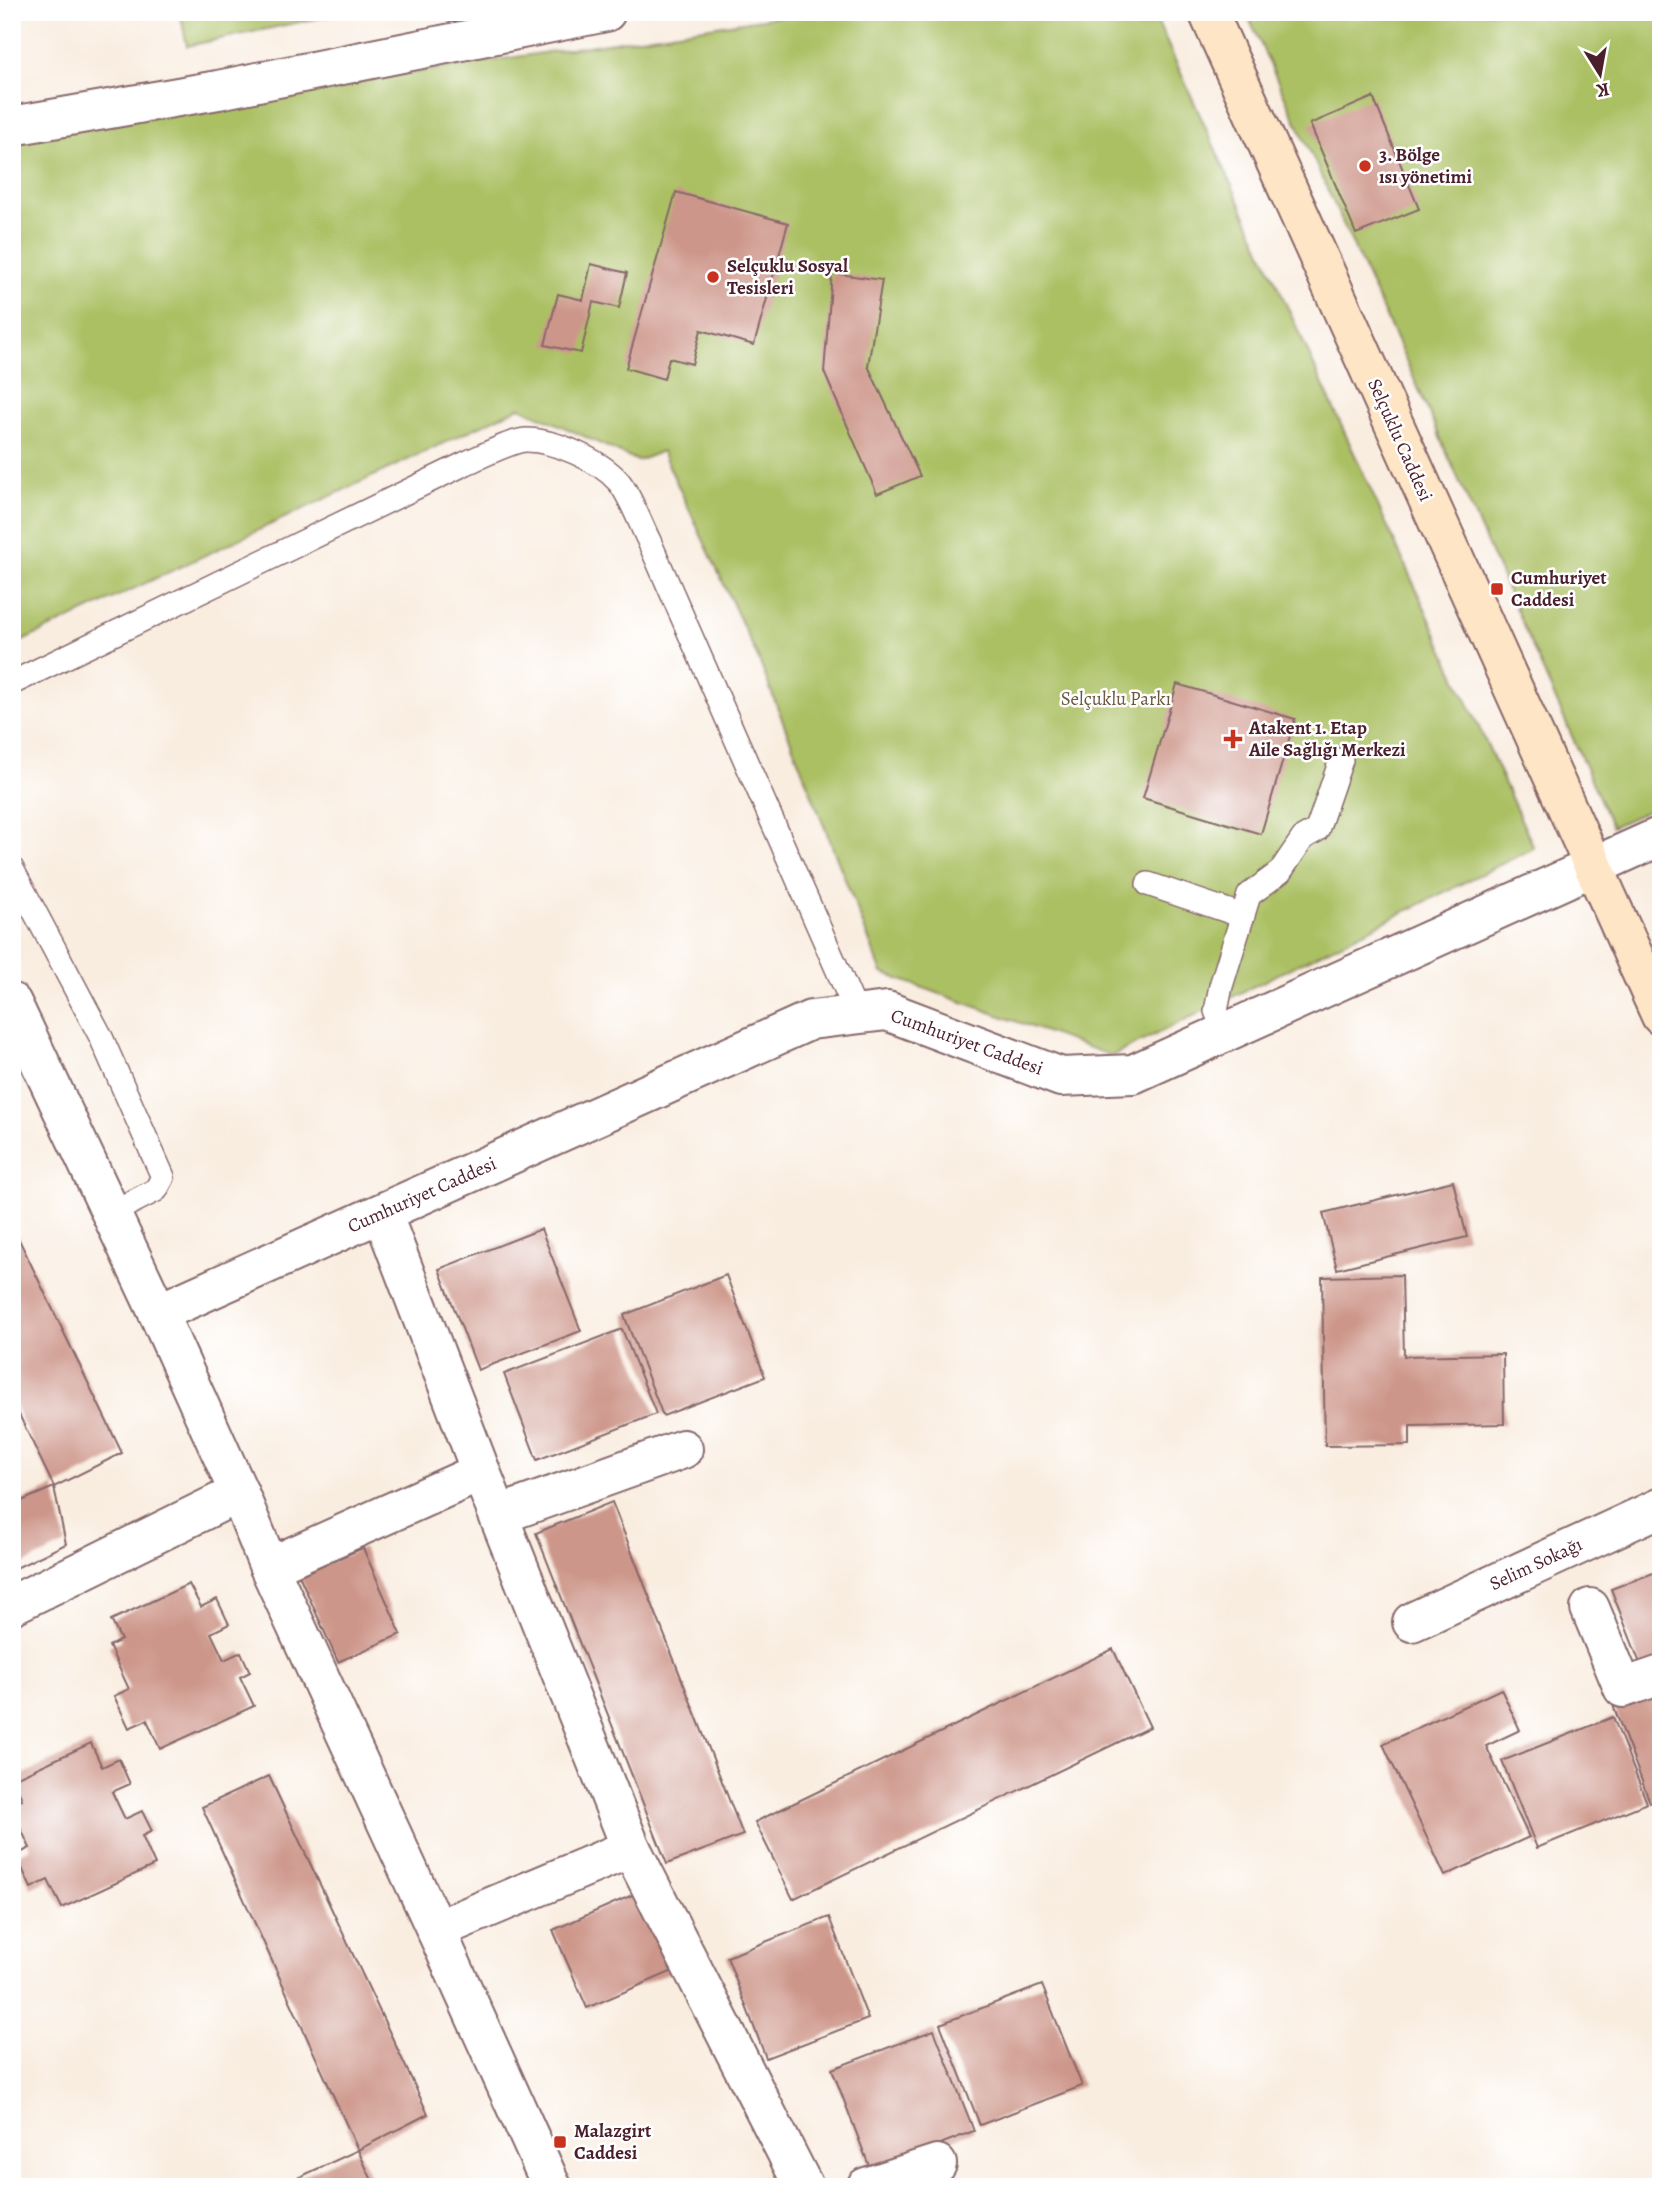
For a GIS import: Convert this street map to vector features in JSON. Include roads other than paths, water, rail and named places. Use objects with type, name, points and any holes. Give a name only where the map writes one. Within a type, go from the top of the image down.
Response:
[{"type":"street","points":[[12,126],[218,90],[606,12]]},
{"type":"street","name":"Selçuklu Caddesi","points":[[1208,12],[1661,1016]]},
{"type":"street","name":"Cumhuriyet Caddesi","points":[[158,1313],[811,1020],[887,1011],[1061,1077],[1133,1074],[1661,836]]},
{"type":"street","points":[[12,1003],[158,1313],[239,1493],[269,1567],[552,2187]]},
{"type":"street","points":[[382,1213],[481,1472],[631,1848],[792,2183]]},
{"type":"street","points":[[499,1515],[683,1449]]},
{"type":"street","points":[[269,1567],[481,1472]]},
{"type":"street","points":[[12,1605],[239,1493]]},
{"type":"street","name":"Selim Sokağı","points":[[1412,1622],[1661,1507]]},
{"type":"street","points":[[1590,1608],[1623,1688],[1661,1675]]},
{"type":"street","points":[[436,1930],[631,1848]]},
{"type":"street","points":[[866,2187],[937,2164]]},
{"type":"lane","points":[[12,683],[464,464],[523,440],[551,444],[577,453],[602,467],[620,483],[649,541],[858,1014]]},
{"type":"lane","points":[[1224,1033],[1216,1011],[1221,986],[1250,895],[1280,872],[1303,838],[1317,830],[1341,760]]},
{"type":"lane","points":[[12,869],[100,1035],[163,1177],[156,1190],[111,1213]]},
{"type":"lane","points":[[1148,884],[1243,916]]},
{"type":"place","name":"3. Bölge ısı yönetimi","points":[[1365,166]]},
{"type":"place","name":"Selçuklu Sosyal Tesisleri","points":[[713,277]]},
{"type":"place","name":"Cumhuriyet Caddesi","points":[[1497,589]]},
{"type":"place","name":"Atakent 1. Etap Aile Sağlığı Merkezi","points":[[1233,739]]},
{"type":"place","name":"Malazgirt Caddesi","points":[[560,2142]]},
{"type":"park label","name":"Selçuklu Parkı","points":[[1116,699]]}]
